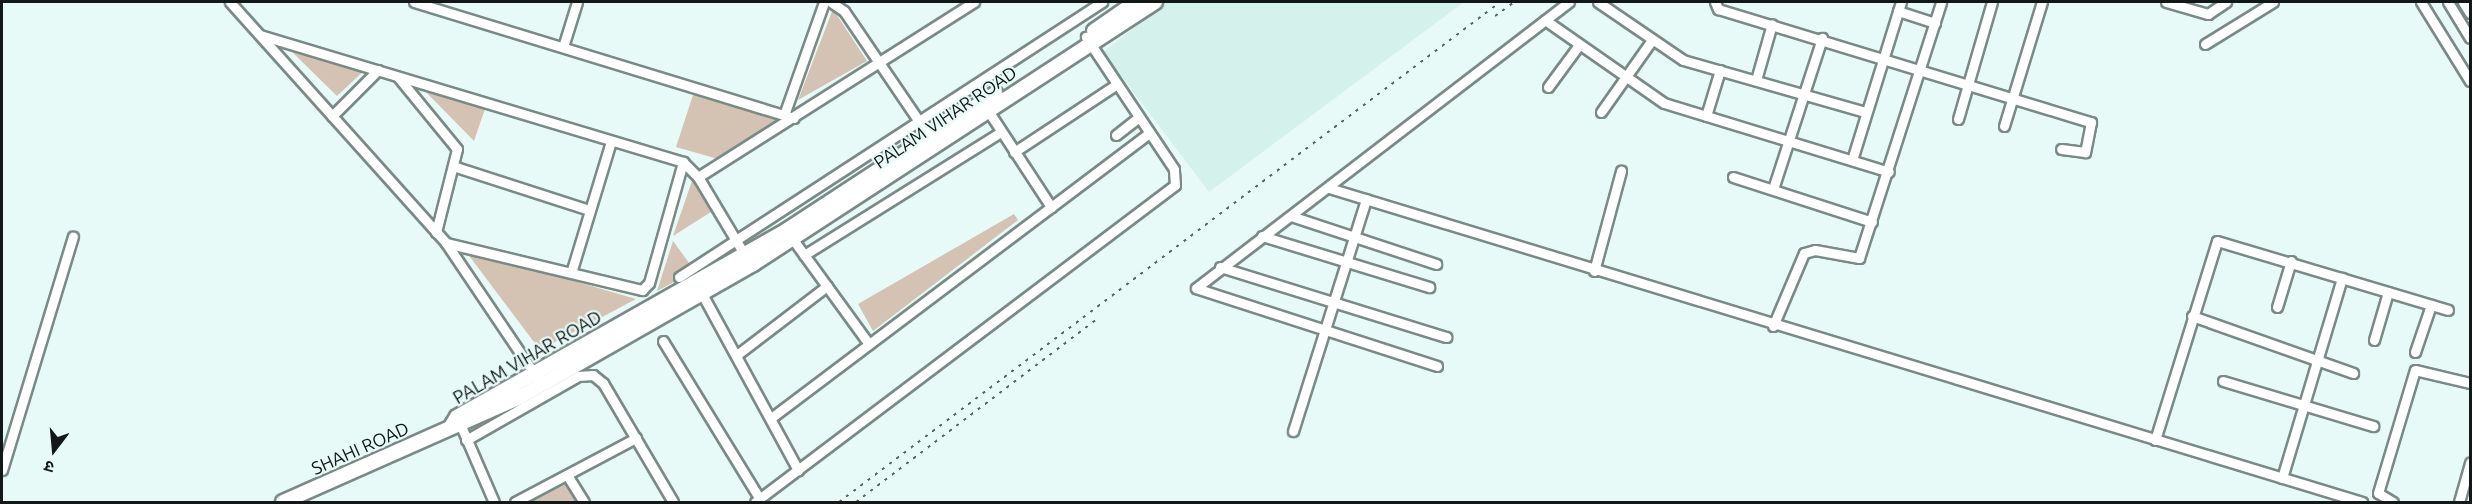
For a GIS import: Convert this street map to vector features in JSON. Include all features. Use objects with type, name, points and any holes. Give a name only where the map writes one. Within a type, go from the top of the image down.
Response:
[{"type":"street","points":[[230,2],[446,243],[537,379]]},
{"type":"street","points":[[414,2],[789,117]]},
{"type":"street","points":[[563,47],[577,2]]},
{"type":"street","points":[[789,117],[824,2]]},
{"type":"street","points":[[698,177],[789,117],[881,63],[974,2]]},
{"type":"street","points":[[679,277],[1102,2]]},
{"type":"street","name":"PALAM VIHAR ROAD","points":[[1088,40],[1136,2]]},
{"type":"street","name":"PALAM VIHAR ROAD","points":[[537,379],[790,235],[1088,40],[1155,2]]},
{"type":"street","points":[[1437,366],[1196,291],[1220,267],[1329,188],[1569,2]]},
{"type":"street","points":[[1598,2],[1683,60],[1866,112]]},
{"type":"street","points":[[1715,2],[1718,9],[1968,82],[2091,122],[2085,152],[2061,149]]},
{"type":"street","points":[[1773,326],[1804,253],[1815,250],[1857,261],[1922,69],[1941,2]]},
{"type":"street","points":[[1958,119],[1992,2]]},
{"type":"street","points":[[2004,126],[2040,2]]},
{"type":"street","points":[[2166,2],[2213,14],[2226,2]]},
{"type":"street","points":[[2200,12],[2204,2]]},
{"type":"street","points":[[2205,44],[2273,2]]},
{"type":"street","points":[[2421,2],[2470,81]]},
{"type":"street","points":[[2448,2],[2470,38]]},
{"type":"street","points":[[2463,2],[2470,14]]},
{"type":"street","points":[[837,3],[881,63],[929,136]]},
{"type":"street","points":[[1852,160],[1900,6],[1935,23]]},
{"type":"street","points":[[1545,20],[1653,98],[1888,172]]},
{"type":"street","points":[[1756,80],[1772,24]]},
{"type":"street","points":[[260,35],[683,162],[698,177],[747,260]]},
{"type":"street","points":[[1773,189],[1806,94],[1822,38]]},
{"type":"street","points":[[663,341],[757,501],[1175,185],[1177,173],[1088,40]]},
{"type":"street","points":[[1601,112],[1652,40]]},
{"type":"street","points":[[1548,87],[1579,45]]},
{"type":"street","points":[[332,116],[378,70]]},
{"type":"street","points":[[1706,116],[1720,70]]},
{"type":"street","points":[[396,76],[455,143],[456,167],[436,232]]},
{"type":"street","points":[[1014,152],[1117,84]]},
{"type":"street","points":[[985,106],[1051,207]]},
{"type":"street","name":"PALAM VIHAR ROAD","points":[[790,235],[929,136],[985,106]]},
{"type":"street","points":[[1116,135],[1139,117]]},
{"type":"street","points":[[804,255],[1001,132]]},
{"type":"street","points":[[771,418],[1149,133]]},
{"type":"street","points":[[571,273],[611,141]]},
{"type":"street","points":[[446,243],[638,290],[646,287],[683,162]]},
{"type":"street","points":[[456,167],[590,210]]},
{"type":"street","points":[[1594,271],[1621,171]]},
{"type":"street","points":[[1733,177],[1872,222]]},
{"type":"street","points":[[1329,188],[1773,326],[2362,502]]},
{"type":"street","points":[[1293,431],[1366,199]]},
{"type":"street","points":[[1291,216],[1436,264]]},
{"type":"street","points":[[790,235],[869,344]]},
{"type":"street","points":[[1262,236],[1428,287]]},
{"type":"street","points":[[2,470],[73,237]]},
{"type":"street","points":[[2155,440],[2217,241],[2291,261],[2448,310]]},
{"type":"street","name":"PALAM VIHAR ROAD","points":[[457,422],[701,292],[747,260]]},
{"type":"street","points":[[2277,307],[2291,261]]},
{"type":"street","points":[[1220,267],[1446,338]]},
{"type":"street","points":[[2282,478],[2306,406],[2343,278]]},
{"type":"street","points":[[738,354],[826,286]]},
{"type":"street","points":[[701,292],[738,354],[798,470]]},
{"type":"street","points":[[2374,340],[2388,292]]},
{"type":"street","points":[[2415,352],[2431,305]]},
{"type":"street","points":[[2192,316],[2319,359],[2353,373]]},
{"type":"street","points":[[2393,502],[2378,493],[2415,370],[2470,383]]},
{"type":"street","points":[[466,440],[586,374],[603,382],[636,438],[668,500]]},
{"type":"street","points":[[2223,381],[2373,426]]},
{"type":"street","points":[[457,422],[494,502]]},
{"type":"street","name":"SHAHI ROAD","points":[[283,502],[457,422]]},
{"type":"street","points":[[514,502],[636,438]]},
{"type":"street","points":[[2459,502],[2470,463]]},
{"type":"street","points":[[567,475],[584,502]]},
{"type":"shaded area","points":[[1168,2],[1464,2],[1209,192],[1103,52]]},
{"type":"shaded area","points":[[833,9],[867,61],[798,100]]},
{"type":"shaded area","points":[[286,46],[367,68],[337,96]]},
{"type":"shaded area","points":[[422,88],[486,106],[474,141]]},
{"type":"shaded area","points":[[694,92],[780,119],[718,159],[676,147]]},
{"type":"shaded area","points":[[693,178],[714,210],[673,236]]},
{"type":"shaded area","points":[[1014,214],[1018,220],[873,331],[858,304]]},
{"type":"shaded area","points":[[673,241],[695,271],[657,291]]},
{"type":"shaded area","points":[[464,249],[636,299],[540,350]]},
{"type":"shaded area","points":[[566,484],[577,502],[531,502]]},
{"type":"railway","points":[[839,502],[1500,2]]},
{"type":"railway","points":[[1495,16],[1514,2]]},
{"type":"railway","points":[[856,502],[1096,320]]}]
